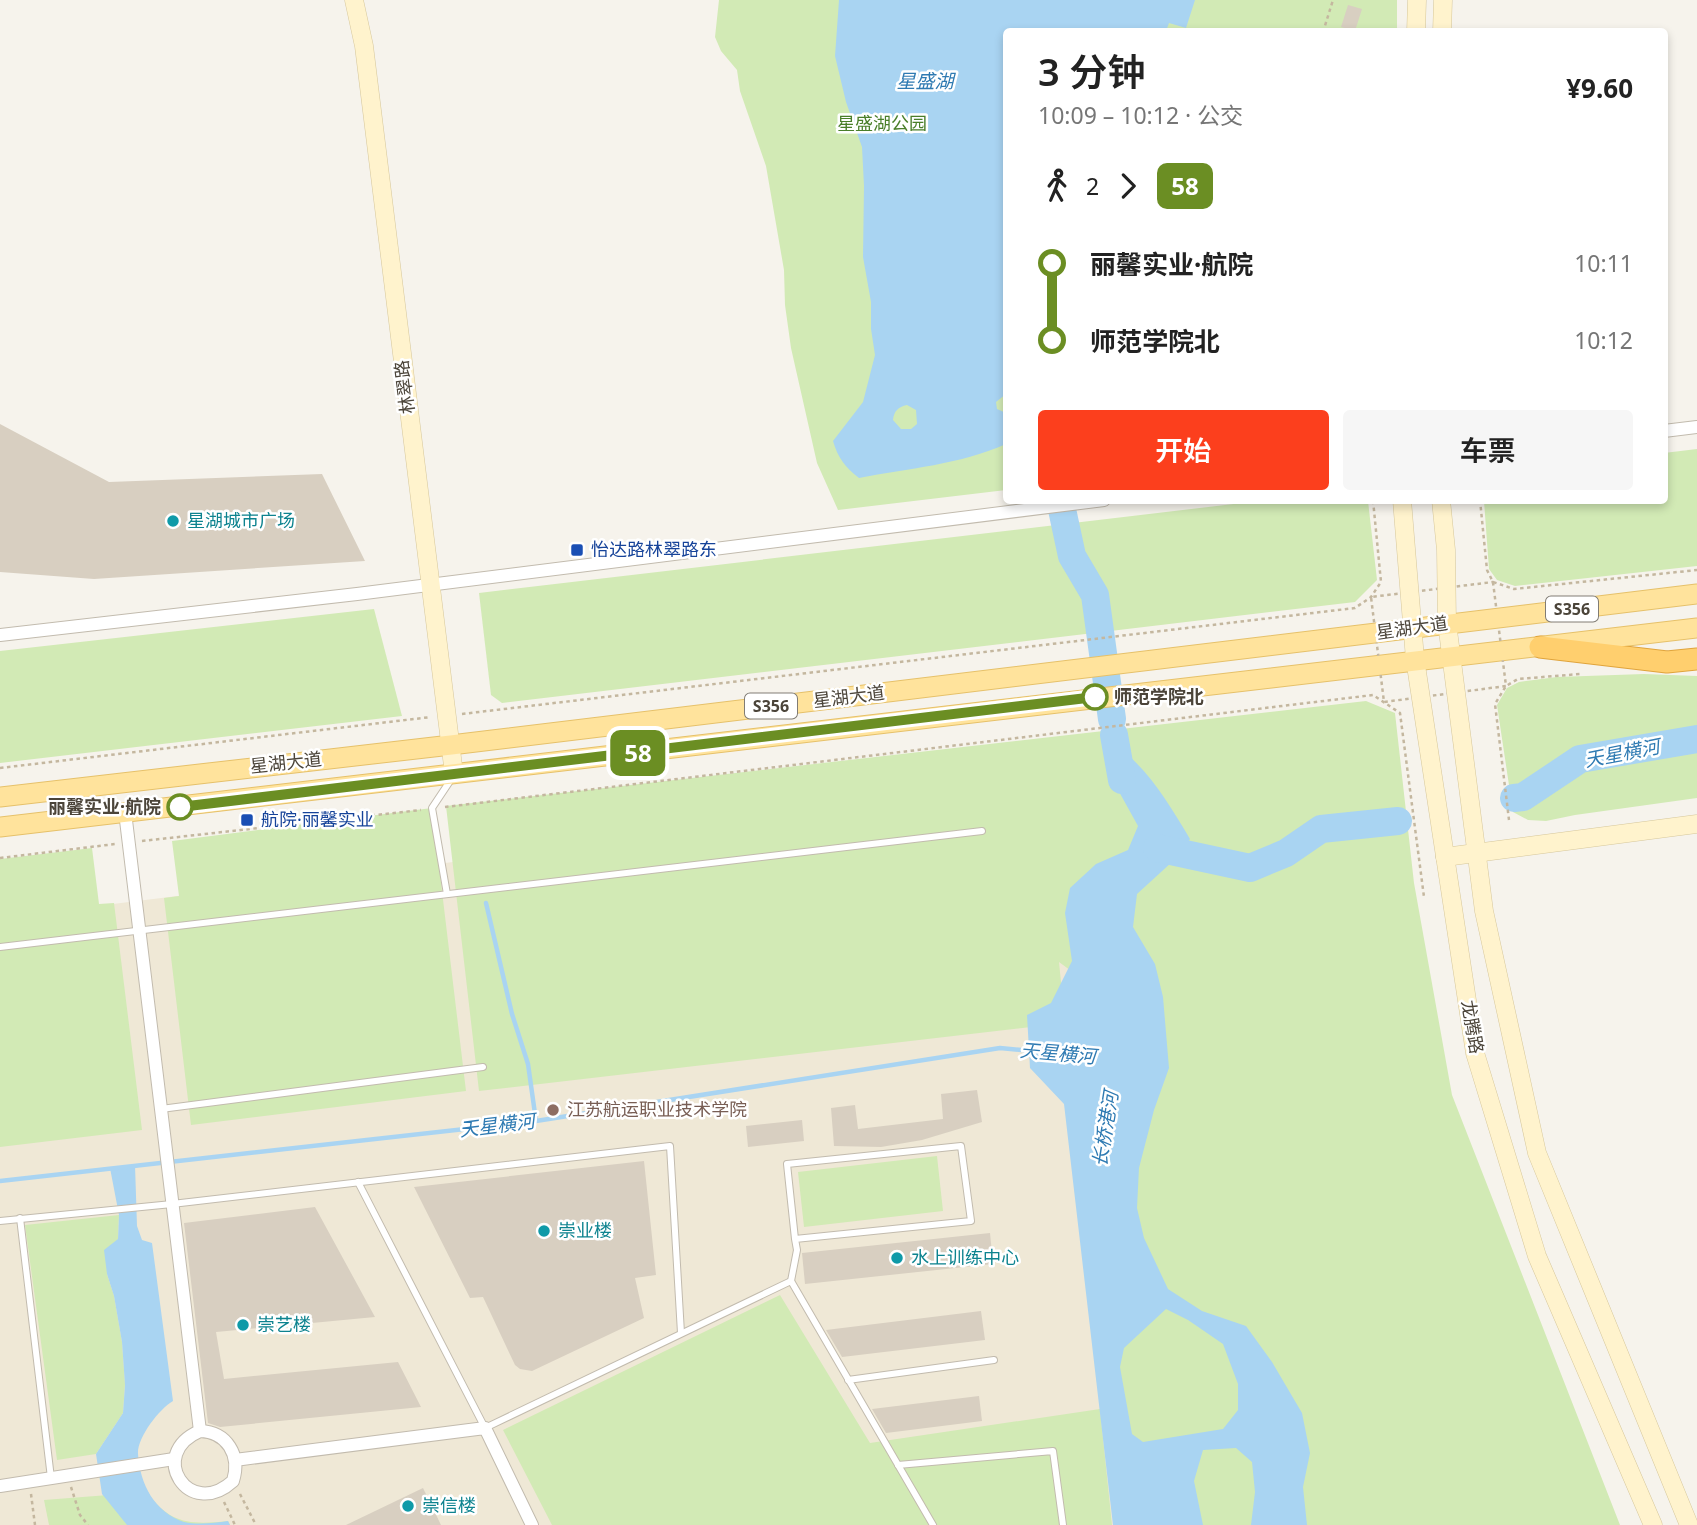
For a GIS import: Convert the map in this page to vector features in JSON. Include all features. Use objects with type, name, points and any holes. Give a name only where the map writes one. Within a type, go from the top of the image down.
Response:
[{"type":"highway","points":[[1540,647],[1667,662],[1697,659]]},
{"type":"main road","name":"林翠路","points":[[354,0],[364,46],[454,774]]},
{"type":"main road","points":[[1416,28],[1417,0]]},
{"type":"main road","points":[[1442,28],[1443,0]]},
{"type":"main road","name":"龙腾路","points":[[1402,504],[1415,659],[1475,1053],[1536,1256],[1653,1525]]},
{"type":"main road","name":"龙腾路","points":[[1441,504],[1446,551],[1447,623],[1484,911],[1537,1153],[1689,1525]]},
{"type":"main road","name":"星湖大道","points":[[0,797],[1697,594]]},
{"type":"main road","name":"星湖大道","points":[[0,827],[1697,628]]},
{"type":"main road","points":[[1445,857],[1697,824]]},
{"type":"street","points":[[1668,431],[1697,427]]},
{"type":"street","points":[[0,635],[429,585],[1073,504]]},
{"type":"street","points":[[125,813],[200,1431]]},
{"type":"street","points":[[236,1460],[485,1428],[532,1525]]},
{"type":"street","points":[[200,1431],[217,1434],[229,1445],[236,1460],[233,1481],[212,1493],[192,1492],[177,1477],[174,1470],[174,1460],[182,1442],[200,1431]]},
{"type":"street","points":[[0,1486],[174,1460]]},
{"type":"lane","points":[[447,894],[432,808],[454,774]]},
{"type":"lane","points":[[0,947],[982,831]]},
{"type":"lane","points":[[161,1109],[483,1067]]},
{"type":"lane","points":[[0,1221],[172,1204],[670,1146],[681,1333]]},
{"type":"lane","points":[[795,1239],[971,1222],[961,1146],[787,1164],[795,1239],[797,1250],[791,1280],[933,1525]]},
{"type":"lane","points":[[358,1182],[485,1428],[791,1280]]},
{"type":"lane","points":[[20,1218],[51,1478]]},
{"type":"lane","points":[[848,1380],[994,1360]]},
{"type":"lane","points":[[898,1465],[1053,1451],[1063,1525]]},
{"type":"path","points":[[1324,28],[1333,0]]},
{"type":"path","points":[[0,768],[1355,608],[1371,597],[1381,582],[1373,504]]},
{"type":"path","points":[[1480,504],[1487,570],[1493,582],[1501,586],[1514,589],[1697,570]]},
{"type":"path","points":[[1509,820],[1495,704],[1506,686],[1518,679],[1580,674]]},
{"type":"path","points":[[0,858],[1373,695],[1401,713],[1424,897]]},
{"type":"path","points":[[233,1481],[256,1525]]},
{"type":"path","points":[[29,1482],[35,1525]]},
{"type":"path","points":[[71,1487],[80,1515],[88,1525]]},
{"type":"path","points":[[224,1502],[235,1525]]},
{"type":"shaded area","name":"江苏航运职业技术学院","points":[[1040,798],[1113,1002],[1130,1525],[0,1525],[0,918],[453,862]]},
{"type":"green space","name":"星盛湖公园","points":[[719,0],[1397,0],[1397,28],[1003,28],[1003,490],[838,510],[817,463],[791,348],[785,305],[784,270],[766,166],[740,91],[737,70],[721,51],[715,37]]},
{"type":"green space","points":[[1697,449],[1697,566],[1515,586],[1497,580],[1489,569],[1484,504],[1668,504],[1668,453]]},
{"type":"green space","points":[[1234,504],[1368,504],[1377,580],[1355,602],[502,703],[491,695],[479,593]]},
{"type":"green space","points":[[374,609],[402,716],[0,763],[0,651]]},
{"type":"green space","points":[[1644,674],[1697,676],[1697,798],[1546,821],[1528,820],[1513,812],[1497,705],[1507,688],[1519,682],[1557,677]]},
{"type":"green space","points":[[1366,701],[1395,713],[1414,883],[1452,1095],[1620,1525],[1130,1525],[1119,1409],[1113,1002],[1059,962],[1065,1023],[479,1091],[446,806]]},
{"type":"green space","points":[[432,808],[466,1091],[191,1125],[164,898],[179,896],[172,841]]},
{"type":"green space","points":[[92,848],[99,904],[114,903],[142,1130],[0,1147],[0,859]]},
{"type":"green space","points":[[937,1156],[943,1211],[804,1227],[798,1172]]},
{"type":"green space","points":[[119,1215],[118,1239],[107,1274],[122,1342],[125,1384],[123,1413],[96,1454],[57,1460],[25,1225]]},
{"type":"green space","points":[[780,1295],[870,1443],[1100,1409],[1112,1525],[552,1525],[503,1430]]},
{"type":"green space","points":[[147,1492],[164,1511],[182,1520],[203,1523],[228,1521],[230,1525],[49,1525],[44,1500]]},
{"type":"water","name":"星盛湖","points":[[839,0],[1195,0],[1186,28],[1169,23],[1167,28],[1003,28],[1003,396],[996,402],[997,409],[1003,412],[1003,445],[970,457],[859,478],[846,466],[837,452],[833,441],[863,402],[875,355],[871,302],[863,257],[862,147],[846,102],[835,56]],"holes":[[[907,405],[916,410],[917,424],[911,429],[901,429],[893,420],[895,412]]]},
{"type":"water","points":[[1108,740],[1144,772],[1164,797],[1190,839],[1172,862],[1137,894],[1133,927],[1155,964],[1163,997],[1169,1068],[1154,1110],[1139,1168],[1137,1208],[1144,1238],[1168,1289],[1202,1311],[1246,1326],[1272,1362],[1302,1413],[1310,1453],[1303,1487],[1307,1525],[1251,1525],[1255,1492],[1252,1462],[1236,1448],[1203,1450],[1194,1481],[1203,1525],[1113,1525],[1064,1104],[1030,1068],[1027,1015],[1051,1003],[1072,961],[1065,913],[1070,888],[1096,864],[1128,850],[1138,826],[1112,779]],"holes":[[[1166,1309],[1188,1320],[1223,1344],[1238,1384],[1238,1410],[1223,1429],[1143,1442],[1132,1434],[1120,1367],[1124,1348]]]},
{"type":"water","points":[[135,1165],[137,1226],[142,1240],[152,1243],[173,1401],[145,1432],[139,1447],[139,1465],[146,1487],[165,1512],[184,1522],[228,1521],[230,1525],[127,1525],[102,1494],[96,1454],[123,1413],[125,1385],[122,1342],[104,1250],[118,1239],[119,1215],[110,1168]]},
{"type":"building","points":[[1348,5],[1362,9],[1356,28],[1341,27]]},
{"type":"building","name":"星湖城市广场","points":[[0,424],[109,482],[322,474],[365,561],[94,579],[0,572]]},
{"type":"building","points":[[977,1090],[982,1122],[922,1140],[881,1147],[834,1146],[831,1108],[855,1105],[858,1129],[943,1119],[941,1094]]},
{"type":"building","points":[[802,1120],[804,1141],[748,1147],[746,1126]]},
{"type":"building","name":"崇业楼","points":[[644,1161],[656,1275],[635,1278],[644,1318],[532,1371],[520,1369],[515,1365],[483,1297],[470,1298],[414,1187]]},
{"type":"building","name":"崇艺楼","points":[[315,1207],[375,1317],[216,1332],[224,1379],[398,1362],[421,1407],[220,1427],[208,1423],[184,1223]]},
{"type":"building","name":"水上训练中心","points":[[990,1233],[993,1264],[805,1284],[802,1253]]},
{"type":"building","points":[[981,1311],[985,1340],[842,1357],[826,1330]]},
{"type":"building","points":[[979,1396],[982,1421],[886,1433],[872,1409]]},
{"type":"building","name":"崇信楼","points":[[423,1488],[441,1525],[346,1525]]},
{"type":"waterway","name":"长桥港河","points":[[1061,504],[1072,556],[1095,595],[1112,719]]},
{"type":"waterway","name":"长桥港河","points":[[1114,735],[1122,780]]},
{"type":"waterway","name":"天星横河","points":[[1514,798],[1523,797],[1580,759],[1697,739]]},
{"type":"waterway","name":"天星横河","points":[[1157,848],[1250,868],[1286,853],[1321,829],[1398,821]]},
{"type":"waterway","points":[[486,903],[512,1014],[528,1064],[536,1121]]},
{"type":"waterway","name":"天星横河","points":[[0,1181],[536,1121],[1000,1048],[1033,1051]]},
{"type":"bus line","name":"58","points":[[180,807],[1095,697]]},
{"type":"place","name":"星湖城市广场","points":[[173,521]]},
{"type":"place","name":"怡达路林翠路东","points":[[577,550]]},
{"type":"place","name":"师范学院北","points":[[1095,697]]},
{"type":"place","name":"丽馨实业·航院","points":[[180,807]]},
{"type":"place","name":"航院·丽馨实业","points":[[247,820]]},
{"type":"place","name":"江苏航运职业技术学院","points":[[553,1110]]},
{"type":"place","name":"崇业楼","points":[[544,1231]]},
{"type":"place","name":"水上训练中心","points":[[897,1258]]},
{"type":"place","name":"崇艺楼","points":[[243,1325]]},
{"type":"place","name":"崇信楼","points":[[408,1506]]}]
